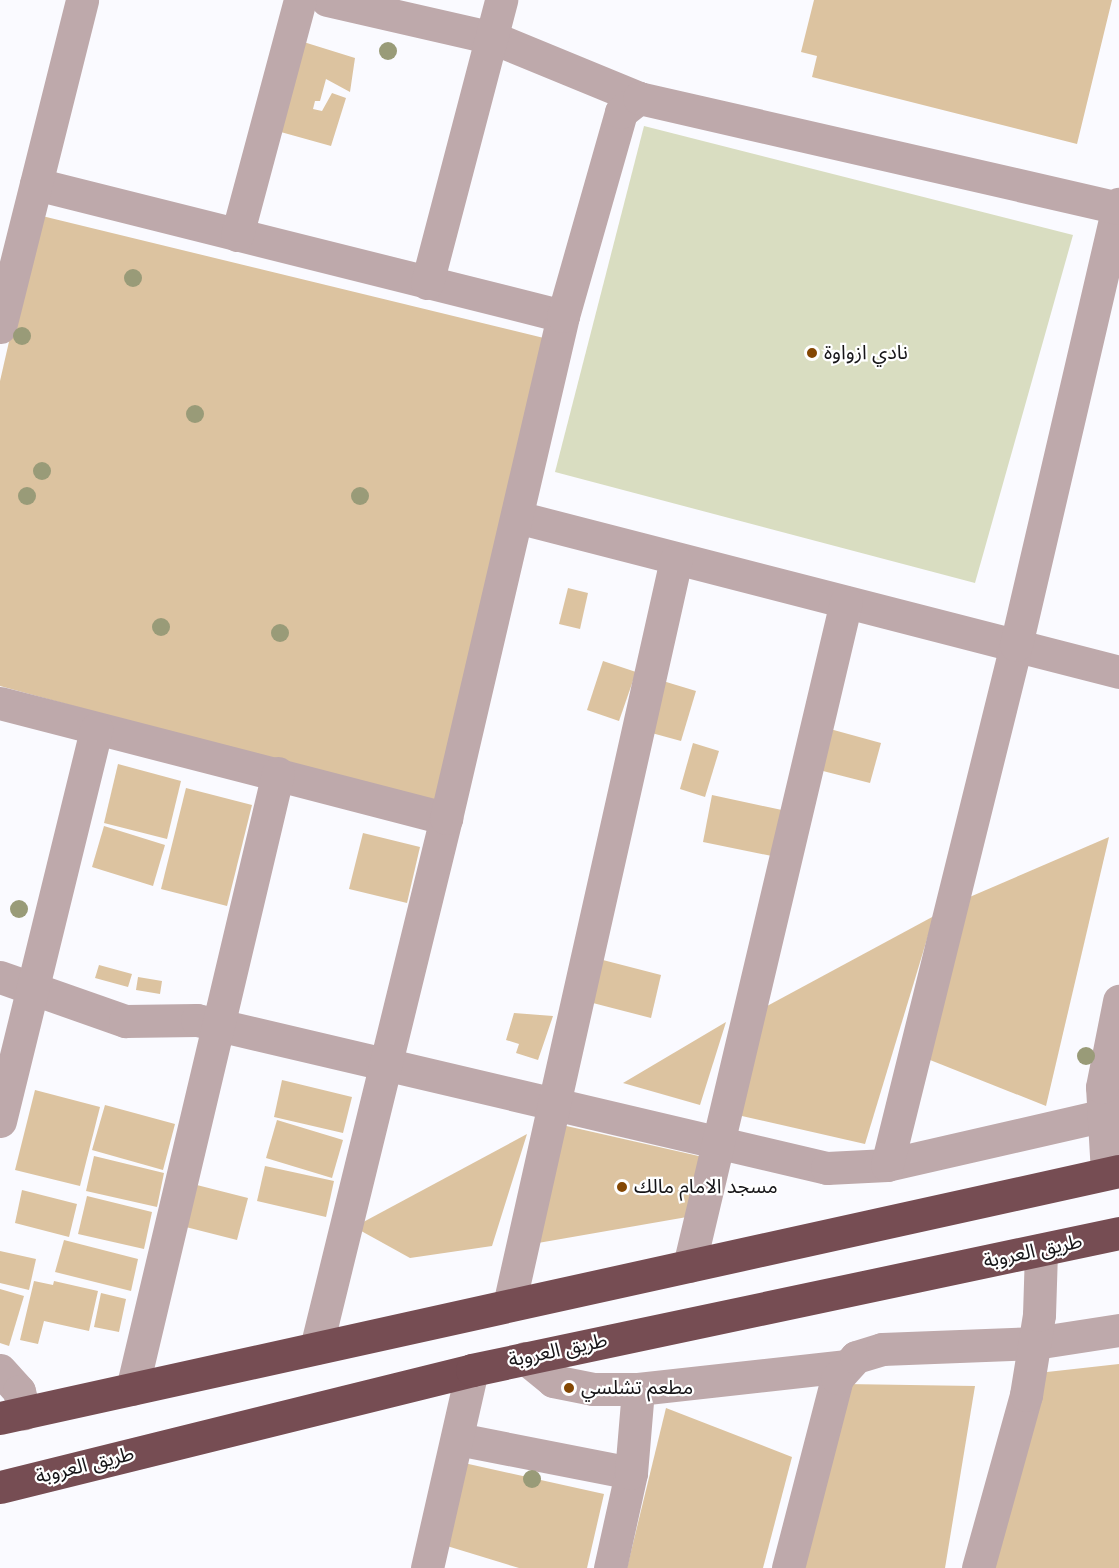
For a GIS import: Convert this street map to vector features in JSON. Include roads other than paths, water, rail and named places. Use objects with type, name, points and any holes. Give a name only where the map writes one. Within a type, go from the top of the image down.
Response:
[{"type":"highway","points":[[12,1415],[1113,1172]]},
{"type":"highway","name":"طريق العروبة","points":[[0,1487],[472,1370],[1119,1233]]},
{"type":"street","points":[[0,327],[8,261],[36,184],[82,0]]},
{"type":"street","points":[[237,235],[300,0]]},
{"type":"street","points":[[327,0],[493,38],[639,98],[1119,206],[1016,645],[887,1165]]},
{"type":"street","points":[[427,283],[493,38],[501,0]]},
{"type":"street","points":[[316,1348],[446,818],[563,316],[621,112],[639,98]]},
{"type":"street","points":[[36,184],[563,316]]},
{"type":"street","points":[[517,517],[676,560],[1119,672]]},
{"type":"street","points":[[509,1305],[676,560]]},
{"type":"street","points":[[688,1266],[846,602]]},
{"type":"street","points":[[0,703],[446,818]]},
{"type":"street","points":[[0,1121],[30,988],[96,729]]},
{"type":"street","points":[[132,1389],[278,774]]},
{"type":"street","points":[[0,977],[125,1022],[144,1024],[189,1019],[717,1145],[827,1168],[887,1165],[1101,1116]]},
{"type":"street","points":[[1113,1172],[1101,1116],[1105,1060],[1119,1001]]},
{"type":"street","points":[[978,1568],[1026,1395],[1035,1343],[1041,1250]]},
{"type":"street","points":[[788,1568],[833,1391],[845,1366],[856,1357],[882,1349],[1035,1343],[1119,1330]]},
{"type":"street","points":[[525,1358],[553,1381],[593,1389],[638,1389],[845,1366]]},
{"type":"street","points":[[0,1370],[19,1391],[12,1415]]},
{"type":"street","points":[[428,1568],[472,1370]]},
{"type":"street","points":[[610,1568],[631,1473],[638,1389]]},
{"type":"street","points":[[458,1439],[631,1473]]},
{"type":"place","name":"نادي ازواوة","points":[[812,353]]},
{"type":"place","name":"مسجد الامام مالك","points":[[622,1187]]},
{"type":"place","name":"مطعم تشلسي","points":[[569,1388]]}]
